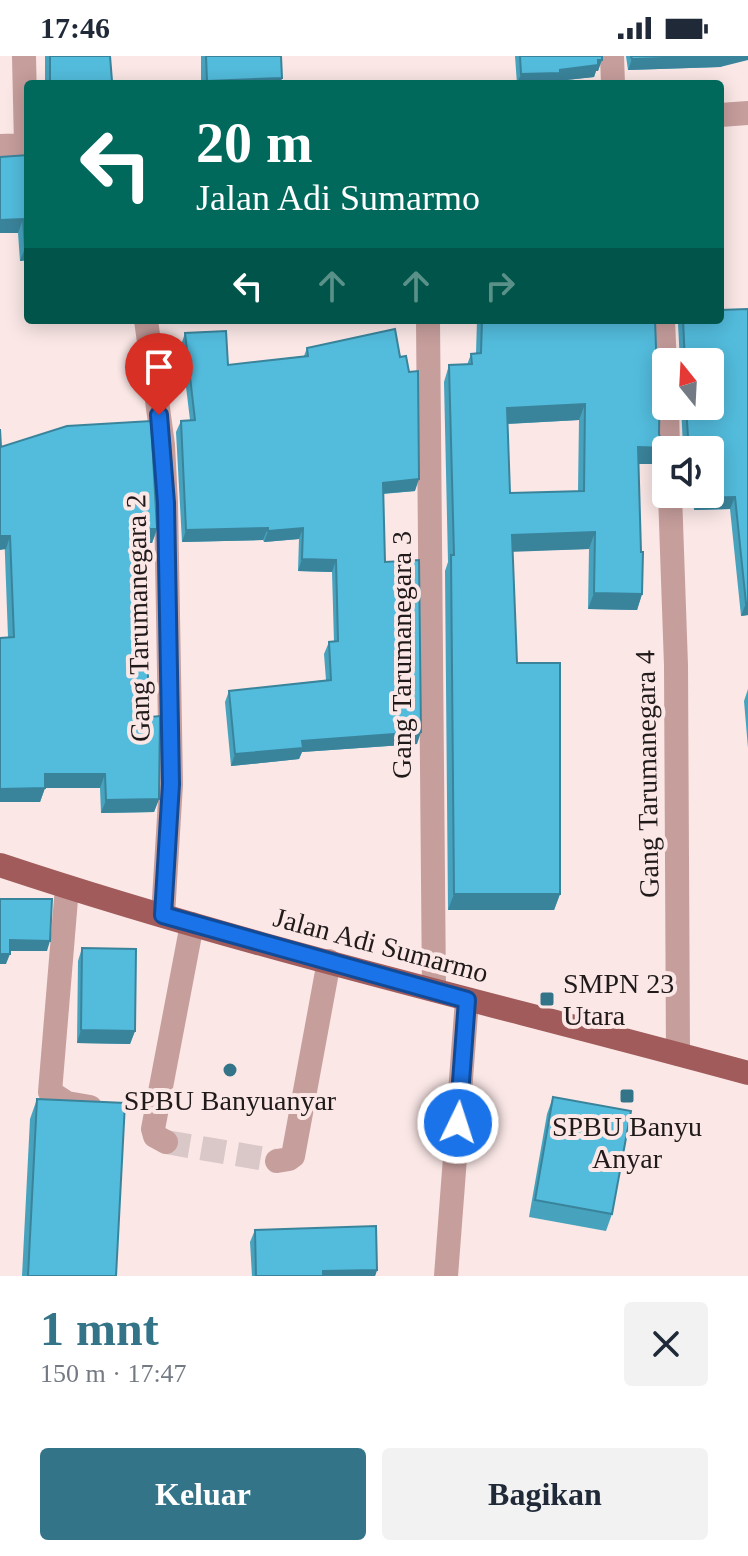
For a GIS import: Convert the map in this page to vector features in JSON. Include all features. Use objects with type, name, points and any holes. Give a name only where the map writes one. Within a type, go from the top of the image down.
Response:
[{"type":"main road","name":"Jalan Adi Sumarmo","points":[[0,865],[192,924],[748,1073]]},
{"type":"street","points":[[24,56],[25,80]]},
{"type":"street","points":[[612,56],[613,80]]},
{"type":"street","points":[[724,115],[748,113]]},
{"type":"street","points":[[0,146],[24,145]]},
{"type":"street","name":"Gang Tarumanegara 2","points":[[147,324],[163,445],[166,503],[171,784],[163,915]]},
{"type":"street","name":"Gang Tarumanegara 3","points":[[428,324],[434,990]]},
{"type":"street","points":[[663,324],[664,348]]},
{"type":"street","name":"Gang Tarumanegara 4","points":[[670,508],[676,665],[678,1054]]},
{"type":"street","points":[[67,887],[50,1092],[67,1103],[91,1107]]},
{"type":"street","points":[[166,1142],[155,1136],[153,1129],[192,924]]},
{"type":"street","points":[[277,1161],[293,1156],[329,961]]},
{"type":"street","points":[[446,1276],[467,1000]]},
{"type":"building","points":[[50,56],[110,56],[112,80],[50,80]]},
{"type":"building","points":[[206,56],[281,56],[282,78],[207,80]]},
{"type":"building","points":[[520,56],[602,56],[602,60],[598,60],[598,65],[560,70],[560,73],[521,74]]},
{"type":"building","points":[[631,56],[724,56],[632,59]]},
{"type":"building","points":[[24,155],[24,234],[23,219],[0,220],[0,157]]},
{"type":"building","points":[[748,309],[748,603],[735,497],[724,497],[724,436],[688,436],[687,420],[724,420],[724,348],[684,348],[683,324],[724,324],[724,310]]},
{"type":"building","points":[[482,324],[655,324],[652,420],[659,420],[660,436],[652,436],[652,447],[638,447],[642,594],[594,593],[595,532],[512,535],[517,663],[560,663],[560,894],[454,894],[451,555],[454,555],[449,365],[472,364],[471,354],[481,353]],"holes":[[[585,404],[584,491],[510,493],[507,408]]]},
{"type":"building","points":[[395,329],[400,357],[406,356],[409,372],[418,371],[419,479],[383,483],[385,562],[419,560],[421,732],[302,741],[303,748],[235,754],[229,691],[331,680],[329,642],[338,641],[336,560],[302,559],[303,528],[268,531],[268,528],[186,530],[181,421],[195,420],[185,333],[226,331],[228,365],[308,356],[307,348]]},
{"type":"building","points":[[151,421],[157,529],[146,529],[149,595],[144,596],[150,717],[160,716],[159,799],[106,800],[105,774],[45,774],[45,788],[0,789],[0,638],[14,637],[10,536],[0,536],[0,429],[1,447],[67,426]]},
{"type":"building","points":[[0,899],[52,899],[50,941],[10,940],[10,954],[0,954]]},
{"type":"building","points":[[82,948],[136,949],[135,1031],[81,1030]]},
{"type":"building","points":[[553,1097],[631,1111],[612,1214],[535,1200]]},
{"type":"building","points":[[37,1099],[125,1103],[116,1276],[28,1276]]},
{"type":"building","points":[[376,1226],[377,1270],[323,1271],[323,1276],[256,1276],[255,1230]]},
{"type":"tunnel","points":[[166,1142],[277,1161]]},
{"type":"place","name":"SMPN 23 Utara","points":[[547,999]]},
{"type":"place","name":"SPBU Banyuanyar","points":[[230,1070]]},
{"type":"place","name":"SPBU Banyu Anyar","points":[[627,1096]]},
{"type":"route","points":[[159,415],[166,503],[171,784],[163,915],[467,1000],[458,1123]]}]
